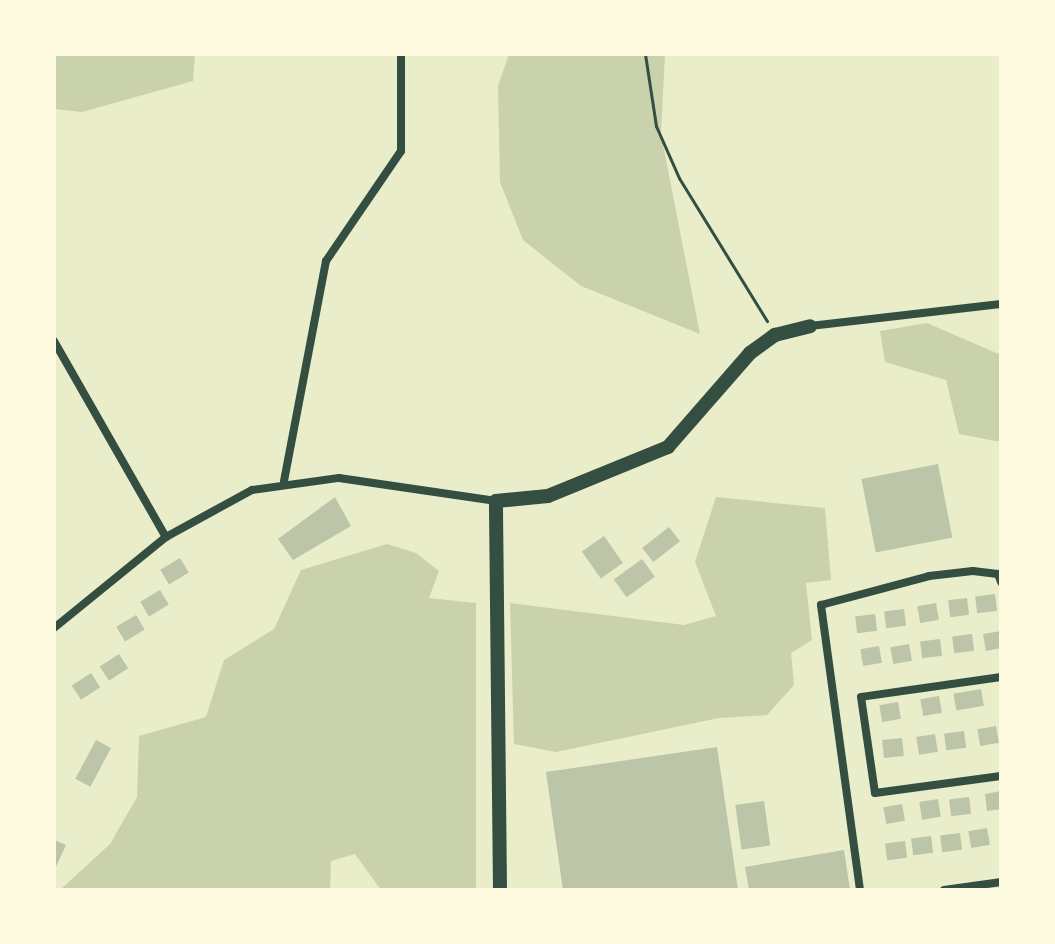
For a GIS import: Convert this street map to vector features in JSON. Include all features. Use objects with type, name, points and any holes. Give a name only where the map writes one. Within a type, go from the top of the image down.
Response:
[{"type":"street","points":[[284,481],[326,261],[401,151],[401,54]]},
{"type":"street","points":[[54,628],[166,537],[252,490],[284,481],[339,478],[496,501],[548,496],[668,447],[775,335],[810,326],[1001,304]]},
{"type":"street","points":[[54,341],[166,537]]},
{"type":"street","points":[[496,501],[500,890]]},
{"type":"street","points":[[860,890],[821,605],[929,576],[973,571],[998,574],[1001,582]]},
{"type":"street","points":[[1001,677],[861,697],[875,793],[1001,776]]},
{"type":"street","points":[[944,890],[1001,882]]},
{"type":"path","points":[[645,54],[656,126],[679,178],[775,335]]},
{"type":"green space","points":[[54,54],[195,54],[193,81],[82,112],[54,109]]},
{"type":"green space","points":[[509,54],[665,54],[661,134],[700,334],[581,286],[523,240],[500,182],[498,86]]},
{"type":"green space","points":[[927,323],[1001,355],[1001,442],[959,434],[946,380],[885,362],[880,331]]},
{"type":"green space","points":[[716,497],[825,508],[831,580],[806,583],[812,640],[791,653],[794,685],[767,715],[719,718],[556,752],[514,744],[510,603],[684,625],[716,616],[695,562]]},
{"type":"green space","points":[[387,544],[416,553],[439,571],[429,598],[476,603],[476,890],[381,890],[355,854],[331,861],[330,890],[60,890],[110,844],[137,797],[139,736],[206,717],[224,660],[274,629],[301,570]]},
{"type":"building","points":[[938,464],[952,538],[876,553],[861,479]]},
{"type":"building","points":[[335,497],[351,526],[293,560],[278,539]]},
{"type":"building","points":[[669,527],[680,541],[653,562],[642,548]]},
{"type":"building","points":[[604,536],[623,563],[601,579],[582,551]]},
{"type":"building","points":[[180,558],[189,573],[169,584],[160,570]]},
{"type":"building","points":[[642,559],[655,577],[627,597],[614,580]]},
{"type":"building","points":[[160,590],[169,605],[149,616],[140,602]]},
{"type":"building","points":[[995,594],[997,611],[977,613],[975,596]]},
{"type":"building","points":[[967,598],[969,615],[950,617],[948,600]]},
{"type":"building","points":[[936,603],[939,620],[920,623],[917,606]]},
{"type":"building","points":[[904,609],[906,626],[886,628],[884,611]]},
{"type":"building","points":[[875,614],[877,631],[857,633],[855,616]]},
{"type":"building","points":[[136,615],[145,630],[125,641],[116,627]]},
{"type":"building","points":[[1001,631],[1001,648],[986,651],[983,634]]},
{"type":"building","points":[[972,634],[974,651],[954,653],[952,636]]},
{"type":"building","points":[[940,639],[942,656],[922,658],[920,641]]},
{"type":"building","points":[[909,644],[912,661],[893,664],[890,647]]},
{"type":"building","points":[[879,646],[882,663],[863,666],[860,649]]},
{"type":"building","points":[[119,654],[128,668],[109,681],[100,667]]},
{"type":"building","points":[[91,673],[100,687],[81,700],[72,686]]},
{"type":"building","points":[[981,689],[984,706],[956,711],[953,694]]},
{"type":"building","points":[[939,696],[942,713],[923,716],[920,699]]},
{"type":"building","points":[[898,702],[901,719],[882,722],[879,705]]},
{"type":"building","points":[[996,726],[999,743],[980,746],[977,729]]},
{"type":"building","points":[[964,731],[966,748],[946,750],[944,733]]},
{"type":"building","points":[[935,734],[938,752],[919,755],[916,737]]},
{"type":"building","points":[[902,738],[904,756],[884,758],[882,740]]},
{"type":"building","points":[[96,740],[111,748],[90,787],[75,779]]},
{"type":"building","points":[[717,747],[738,890],[563,890],[546,772]]},
{"type":"building","points":[[1001,791],[1001,809],[987,811],[985,794]]},
{"type":"building","points":[[969,797],[971,814],[951,816],[949,799]]},
{"type":"building","points":[[938,799],[941,817],[922,820],[919,802]]},
{"type":"building","points":[[764,801],[770,846],[742,850],[735,805]]},
{"type":"building","points":[[902,804],[905,821],[886,824],[883,807]]},
{"type":"building","points":[[987,828],[990,845],[971,848],[968,831]]},
{"type":"building","points":[[960,833],[962,850],[942,852],[940,835]]},
{"type":"building","points":[[931,836],[933,853],[913,855],[911,838]]},
{"type":"building","points":[[54,840],[66,845],[54,871]]},
{"type":"building","points":[[905,841],[907,858],[887,860],[885,843]]},
{"type":"building","points":[[844,850],[850,890],[749,890],[745,867]]}]
